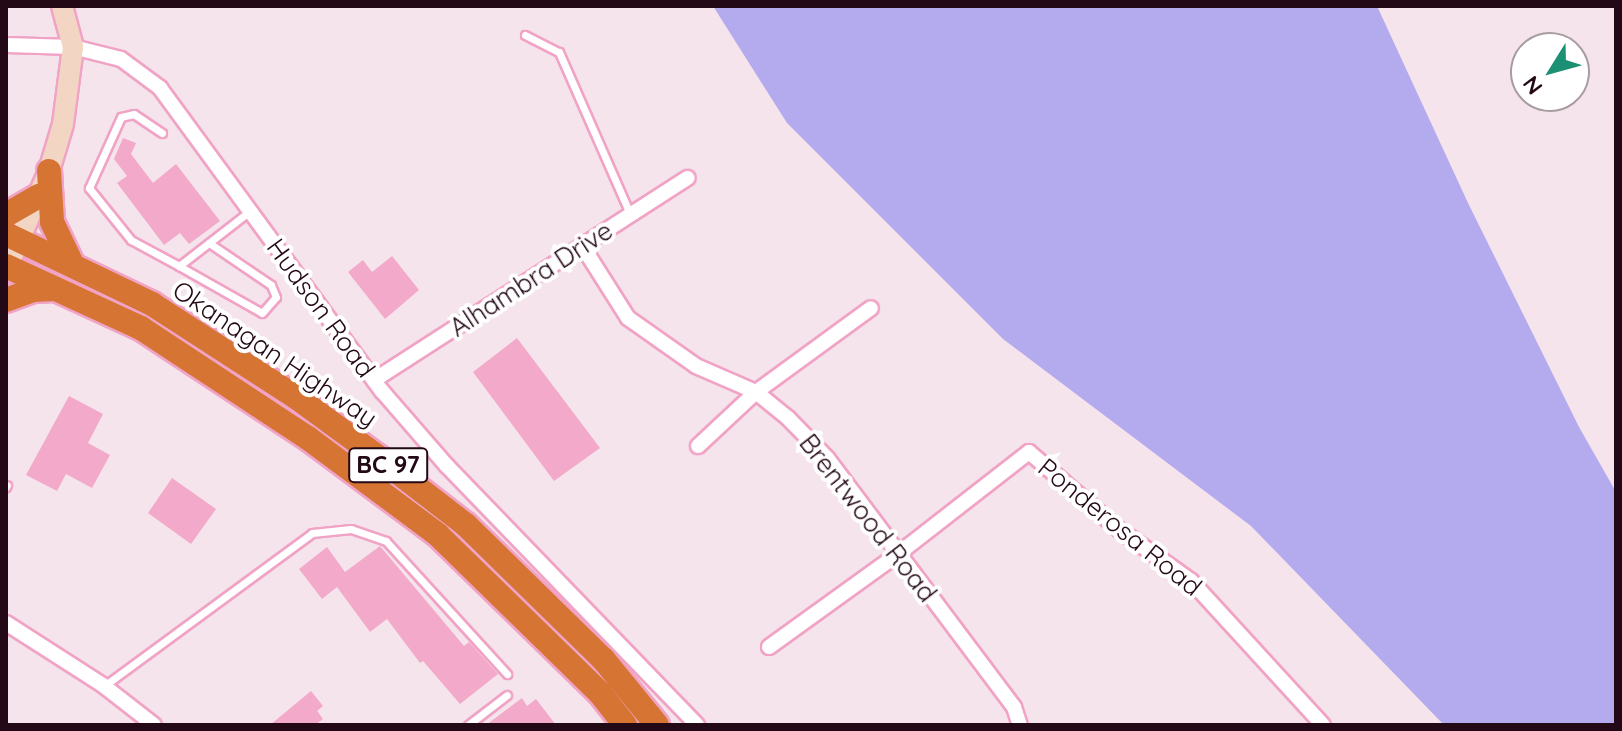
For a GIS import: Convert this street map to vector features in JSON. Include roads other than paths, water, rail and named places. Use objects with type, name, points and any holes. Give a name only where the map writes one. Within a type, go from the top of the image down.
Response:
[{"type":"highway","points":[[49,171],[52,222],[72,264]]},
{"type":"highway","points":[[6,215],[40,195]]},
{"type":"highway","name":"Okanagan Highway","points":[[13,237],[152,304],[296,397],[453,516],[603,659],[657,725]]},
{"type":"highway","name":"Okanagan Highway","points":[[7,268],[141,328],[308,438],[438,535],[600,693],[625,725]]},
{"type":"highway","points":[[6,300],[33,290],[55,289]]},
{"type":"main road","points":[[7,268],[13,237],[40,195],[49,171],[69,98],[73,47],[62,6]]},
{"type":"street","name":"Hudson Road","points":[[6,45],[73,47],[121,59],[160,88],[374,380],[447,466],[697,725]]},
{"type":"street","name":"Alhambra Drive","points":[[374,380],[688,178]]},
{"type":"street","name":"Brentwood Road","points":[[583,247],[628,318],[696,366],[756,392],[788,418],[827,458],[1014,707],[1020,725]]},
{"type":"street","points":[[698,446],[756,392],[871,308]]},
{"type":"street","name":"Ponderosa Road","points":[[898,554],[1029,452],[1117,528],[1191,581],[1323,725]]},
{"type":"street","points":[[769,647],[898,554]]},
{"type":"street","points":[[6,623],[104,686],[154,725]]},
{"type":"lane","points":[[525,35],[559,52],[630,214]]},
{"type":"lane","points":[[162,133],[134,114],[121,117],[89,188],[131,240],[262,313],[276,297],[271,285],[209,243]]},
{"type":"lane","points":[[179,266],[250,211]]},
{"type":"lane","points":[[104,686],[312,533],[351,529],[386,541],[507,674]]},
{"type":"lane","points":[[468,725],[507,695]]}]
